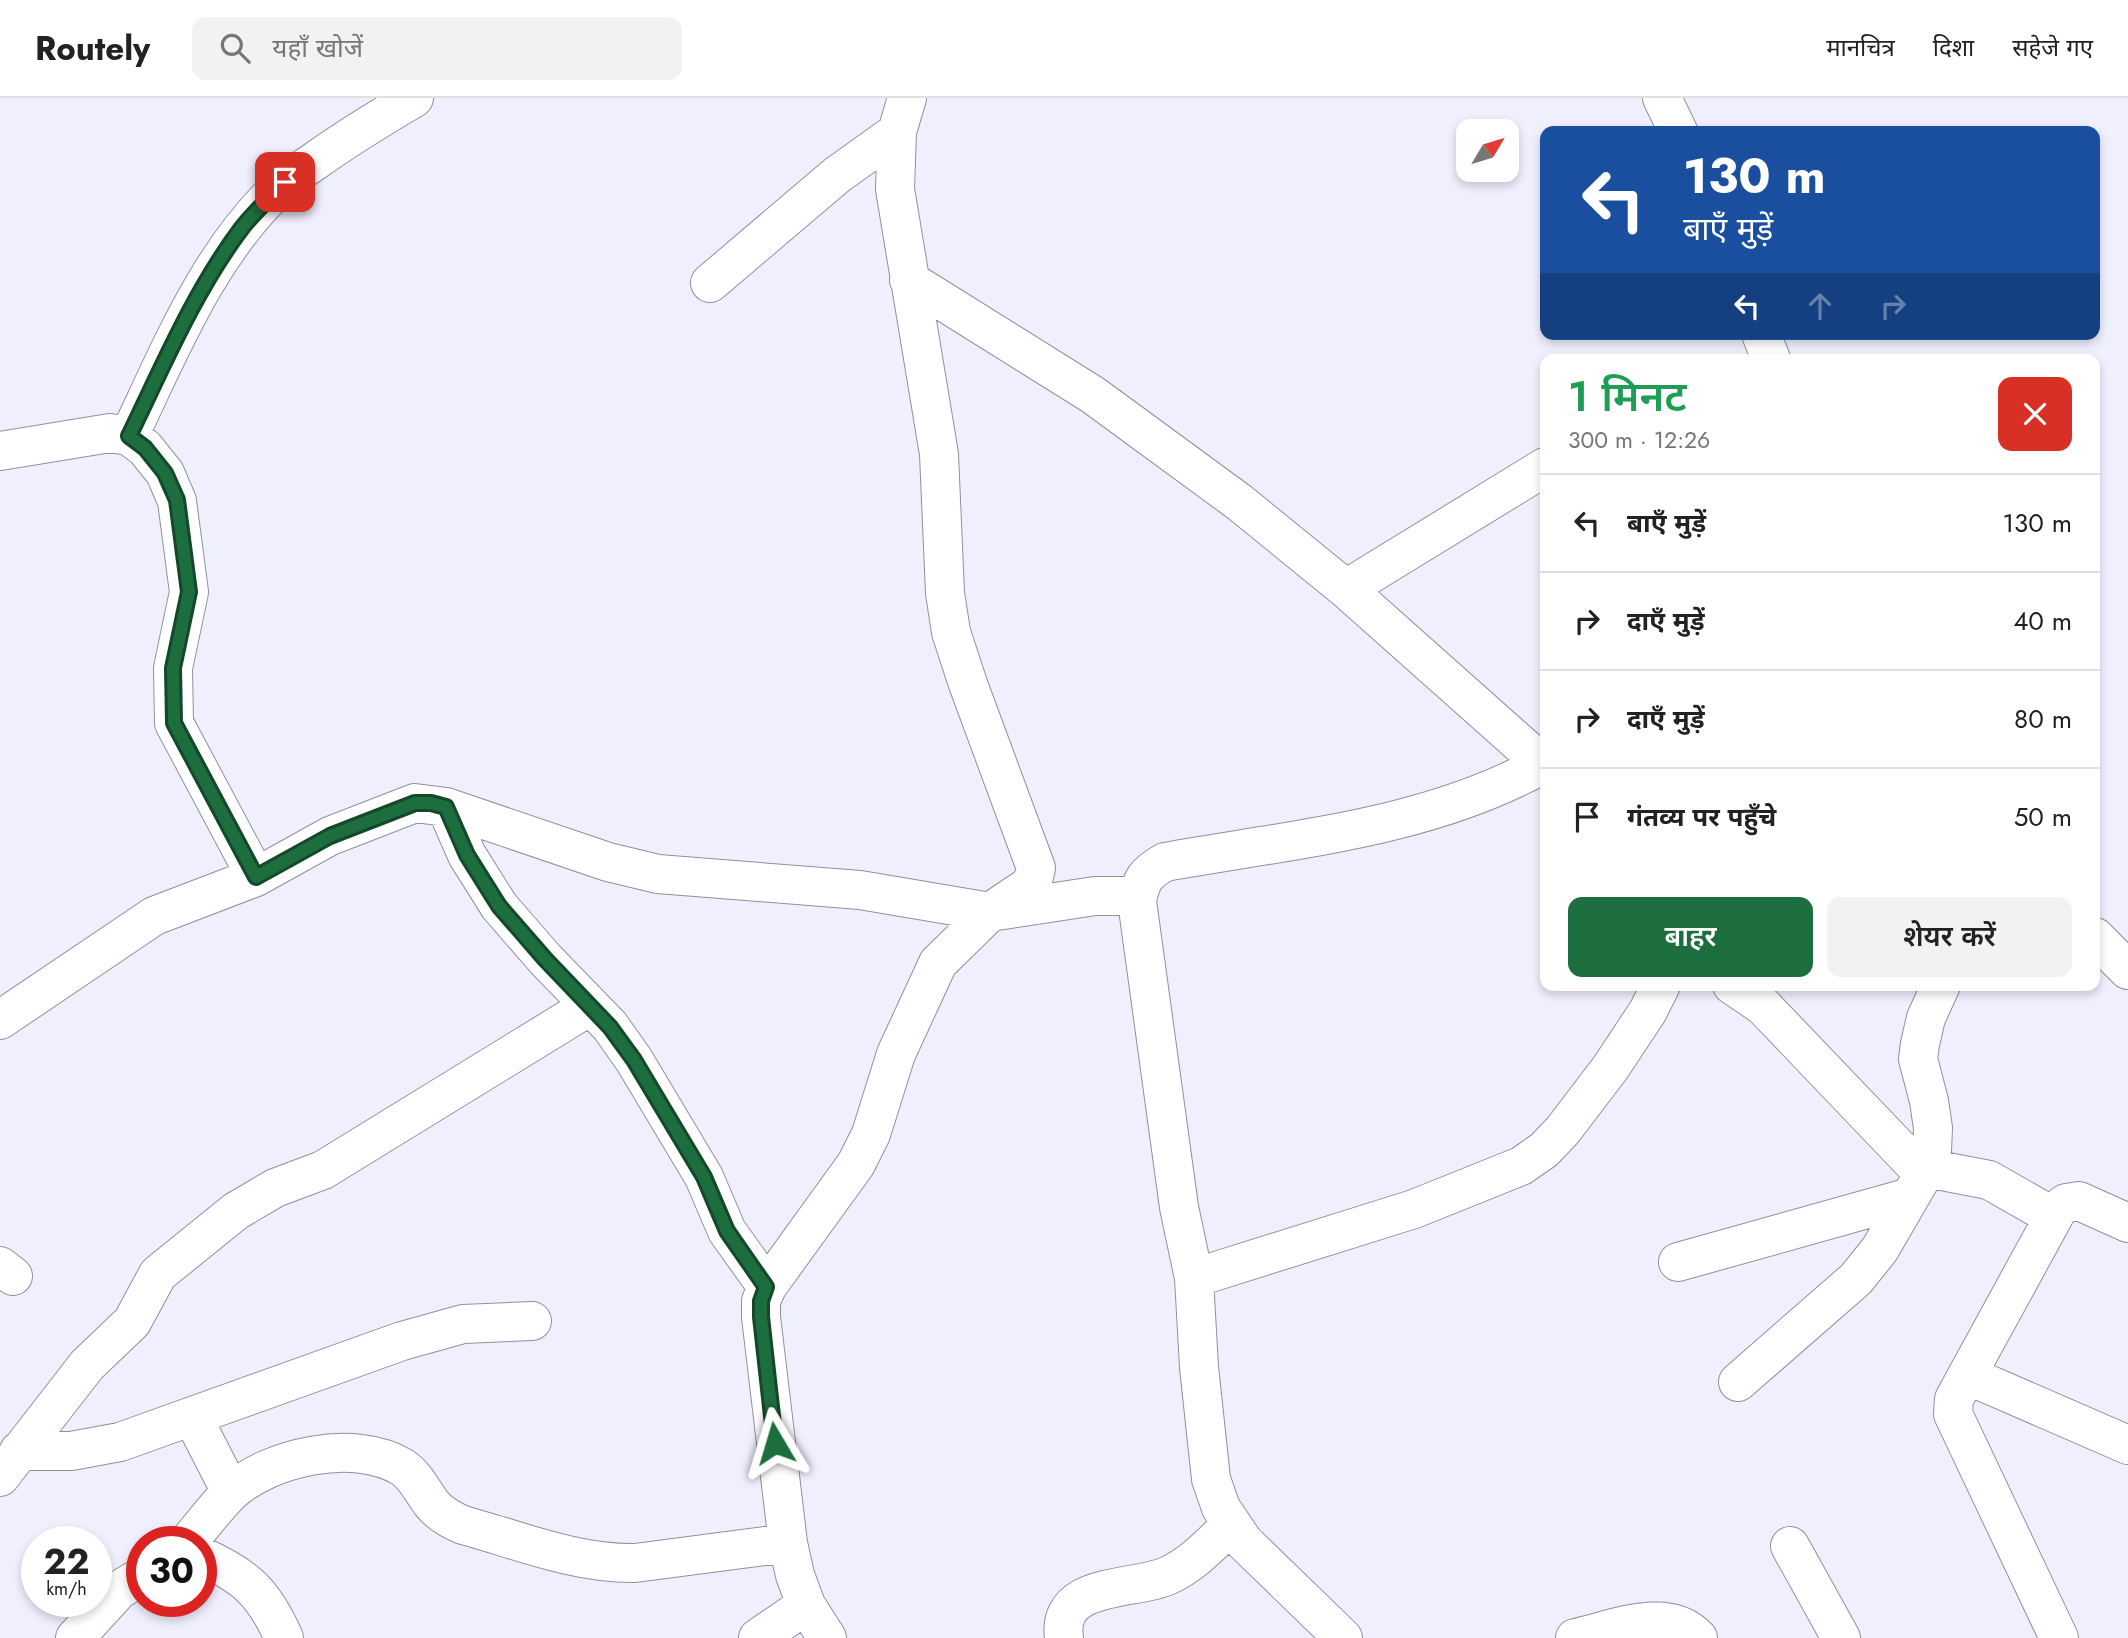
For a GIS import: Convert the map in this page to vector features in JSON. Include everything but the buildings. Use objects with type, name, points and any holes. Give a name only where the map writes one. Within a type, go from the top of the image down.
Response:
[{"type":"street","points":[[106,435],[183,323],[242,228],[285,182],[344,141],[414,98]]},
{"type":"street","points":[[1662,98],[1676,126]]},
{"type":"street","points":[[827,1638],[806,1605],[795,1575],[788,1543],[761,1301],[766,1287],[856,1164],[871,1133],[896,1055],[938,963],[990,912],[1029,886],[1035,868],[951,632],[945,593],[939,454],[895,189],[902,115]]},
{"type":"street","points":[[710,283],[836,176],[902,115]]},
{"type":"street","points":[[909,280],[1093,395],[1239,502],[1346,589],[1540,761]]},
{"type":"street","points":[[0,451],[106,435],[145,448],[165,473],[177,500],[189,592],[173,668],[174,723],[256,877]]},
{"type":"street","points":[[1346,589],[1540,470]]},
{"type":"street","points":[[1343,1638],[1244,1542],[1221,1508],[1211,1479],[1199,1367],[1194,1278],[1179,1206],[1137,901],[1140,884],[1150,870],[1166,862],[1390,822],[1478,794],[1540,767]]},
{"type":"street","points":[[0,1020],[154,916],[256,877],[330,836],[415,803],[446,807],[608,862],[658,874],[860,890],[990,912],[1096,896],[1127,896],[1137,901]]},
{"type":"street","points":[[446,807],[467,855],[499,906],[610,1027],[634,1060],[704,1177],[727,1231],[766,1287]]},
{"type":"street","points":[[2100,942],[2128,970]]},
{"type":"street","points":[[1194,1278],[1414,1209],[1521,1166],[1544,1150],[1563,1130],[1611,1067],[1648,1012],[1658,991]]},
{"type":"street","points":[[1741,991],[1763,1006],[1916,1166],[1918,1183]]},
{"type":"street","points":[[1738,1382],[1856,1279],[1880,1249],[1918,1183],[1932,1151],[1933,1128],[1918,1059],[1926,1018],[1938,991]]},
{"type":"street","points":[[10,1464],[87,1365],[132,1322],[158,1274],[236,1212],[275,1188],[323,1170],[590,1006]]},
{"type":"street","points":[[1678,1262],[1918,1183],[1989,1180],[2052,1216]]},
{"type":"street","points":[[2059,1638],[1953,1413],[1954,1399],[2052,1216],[2066,1203],[2079,1201],[2128,1223]]},
{"type":"street","points":[[10,1464],[120,1442],[402,1341],[463,1324],[532,1321]]},
{"type":"street","points":[[1967,1376],[2128,1445]]},
{"type":"street","points":[[192,1416],[231,1492]]},
{"type":"street","points":[[202,1526],[231,1492],[251,1478],[274,1467],[320,1453],[345,1452],[389,1460],[405,1468],[433,1505],[447,1517],[463,1525],[586,1559],[635,1563],[788,1543]]},
{"type":"street","points":[[1064,1638],[1064,1617],[1074,1603],[1098,1591],[1165,1577],[1183,1568],[1231,1525]]},
{"type":"street","points":[[1790,1546],[1840,1638]]},
{"type":"street","points":[[217,1563],[229,1569],[258,1592],[284,1638]]},
{"type":"street","points":[[75,1638],[126,1586]]},
{"type":"street","points":[[758,1638],[806,1605]]},
{"type":"street","points":[[1575,1638],[1657,1619],[1675,1622],[1698,1638]]},
{"type":"route","points":[[285,182],[242,228],[215,269],[183,323],[129,436],[145,448],[165,473],[177,500],[189,592],[173,668],[174,723],[256,877],[330,836],[415,803],[446,807],[467,855],[499,906],[610,1027],[634,1060],[704,1177],[727,1231],[766,1287],[761,1301],[761,1317],[775,1443]]}]
